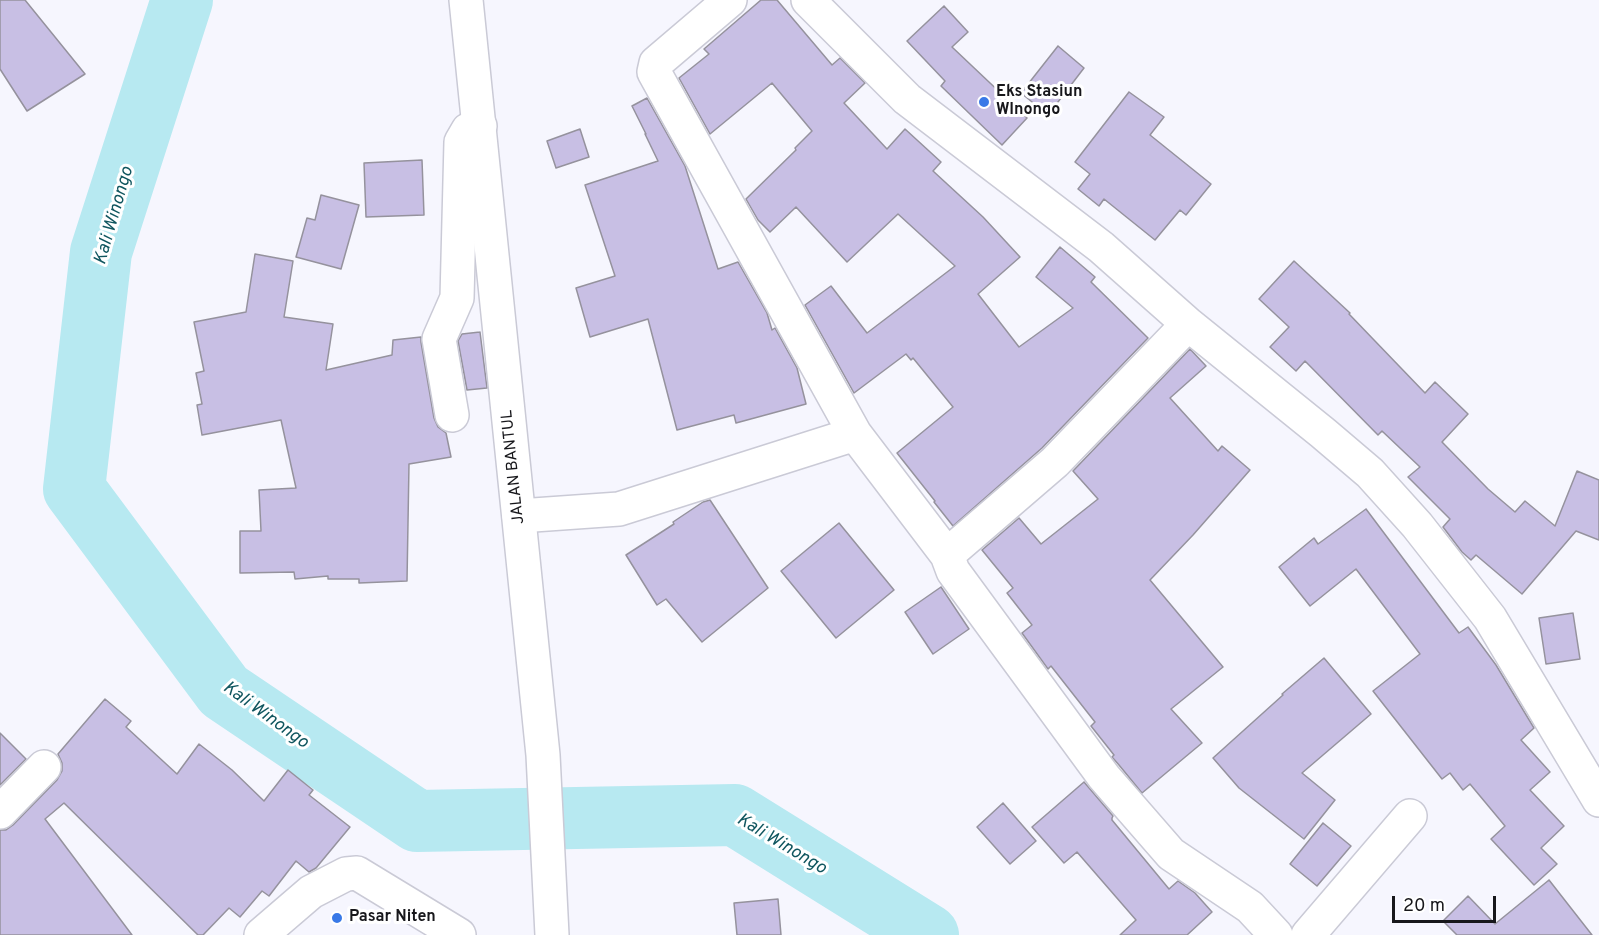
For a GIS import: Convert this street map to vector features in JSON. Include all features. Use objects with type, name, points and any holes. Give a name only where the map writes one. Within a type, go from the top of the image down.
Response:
[{"type":"street","name":"JALAN BANTUL","points":[[466,0],[543,755],[551,923]]},
{"type":"street","points":[[730,0],[656,63],[654,72],[855,434],[947,555],[953,570],[1104,777],[1171,854],[1250,907],[1276,935]]},
{"type":"street","points":[[808,0],[907,99],[1101,247],[1188,324],[1370,473],[1417,525],[1490,618],[1599,800]]},
{"type":"street","points":[[452,415],[439,339],[457,298],[461,142],[468,130],[480,126]]},
{"type":"street","points":[[947,555],[1055,462],[1188,324]]},
{"type":"street","points":[[519,516],[619,509],[855,434]]},
{"type":"street","points":[[0,812],[44,767]]},
{"type":"street","points":[[1308,935],[1410,816]]},
{"type":"street","points":[[261,935],[311,892],[346,874],[357,873],[459,935]]},
{"type":"building","points":[[0,0],[25,0],[85,74],[27,111],[0,69]]},
{"type":"building","points":[[761,0],[777,0],[832,65],[840,58],[865,83],[844,103],[887,149],[905,129],[941,162],[933,171],[983,217],[1020,257],[978,294],[1019,347],[1073,308],[1036,277],[1060,247],[1095,277],[1091,282],[1148,338],[1042,448],[953,526],[897,453],[953,407],[913,358],[911,360],[906,354],[854,393],[805,305],[831,286],[867,333],[955,266],[898,214],[847,262],[796,207],[770,232],[758,220],[746,199],[812,131],[772,83],[710,134],[679,78],[709,54],[704,49]]},
{"type":"building","points":[[944,6],[968,32],[952,47],[1027,118],[1002,145],[941,86],[945,81],[907,41]]},
{"type":"building","points":[[1058,46],[1084,68],[1048,115],[1021,93]]},
{"type":"building","points":[[1129,92],[1164,117],[1150,135],[1211,184],[1186,215],[1180,210],[1155,240],[1104,199],[1099,206],[1078,189],[1090,174],[1075,162]]},
{"type":"building","points":[[647,98],[685,166],[718,269],[738,262],[767,313],[772,330],[775,328],[797,368],[806,404],[736,423],[734,415],[677,430],[648,319],[590,337],[576,288],[615,276],[585,185],[658,161],[632,106]]},
{"type":"building","points":[[580,129],[589,157],[556,168],[547,141]]},
{"type":"building","points":[[422,160],[424,215],[366,217],[364,163]]},
{"type":"building","points":[[321,195],[359,205],[341,269],[296,257],[307,218],[315,220]]},
{"type":"building","points":[[255,254],[293,261],[284,317],[333,324],[326,370],[392,355],[393,340],[421,337],[434,418],[438,427],[446,433],[451,457],[409,464],[407,581],[359,583],[359,579],[328,579],[328,576],[295,579],[294,572],[240,573],[240,531],[261,531],[259,490],[296,488],[281,420],[202,435],[197,405],[202,404],[196,373],[204,371],[194,322],[246,312]]},
{"type":"building","points":[[1294,261],[1350,313],[1425,393],[1435,382],[1468,414],[1442,442],[1488,489],[1515,512],[1525,501],[1555,526],[1577,471],[1599,480],[1599,540],[1576,531],[1522,594],[1476,555],[1471,560],[1462,552],[1443,527],[1450,519],[1408,477],[1420,467],[1382,431],[1378,435],[1305,361],[1296,371],[1270,347],[1289,327],[1259,299]]},
{"type":"building","points":[[480,332],[487,388],[467,390],[458,341],[462,334]]},
{"type":"building","points":[[1190,349],[1206,366],[1170,398],[1218,451],[1222,446],[1250,470],[1150,580],[1223,667],[1171,709],[1202,743],[1142,793],[1112,757],[1114,755],[1091,726],[1095,722],[1051,666],[1048,669],[1022,633],[1032,625],[1007,593],[1013,588],[982,550],[1019,518],[1041,544],[1098,499],[1073,471]]},
{"type":"building","points":[[710,500],[768,588],[702,642],[666,599],[657,605],[626,555],[703,502]]},
{"type":"building","points":[[1366,509],[1459,633],[1468,627],[1496,665],[1534,728],[1521,740],[1550,772],[1530,790],[1564,826],[1541,848],[1557,864],[1534,885],[1491,839],[1505,826],[1470,784],[1463,790],[1450,773],[1442,779],[1373,691],[1420,654],[1356,569],[1310,606],[1279,567],[1314,538],[1318,544]]},
{"type":"building","points":[[839,523],[894,590],[836,638],[781,571]]},
{"type":"building","points":[[941,587],[969,629],[933,654],[905,612]]},
{"type":"building","points":[[1573,613],[1580,659],[1546,664],[1539,618]]},
{"type":"building","points":[[1324,658],[1371,714],[1302,773],[1335,800],[1304,839],[1239,788],[1213,758]]},
{"type":"building","points":[[105,699],[131,721],[126,727],[177,774],[199,744],[232,770],[264,801],[288,770],[313,790],[309,795],[350,827],[316,868],[309,872],[296,861],[269,896],[262,891],[240,917],[229,908],[203,935],[198,935],[64,803],[45,819],[132,935],[0,935],[0,830],[6,830],[13,825],[57,780],[62,771],[62,763],[58,754]]},
{"type":"building","points":[[0,733],[26,759],[0,785]]},
{"type":"building","points":[[1084,782],[1169,889],[1178,881],[1195,893],[1212,912],[1187,935],[1120,935],[1136,920],[1077,852],[1064,863],[1032,827]]},
{"type":"building","points":[[1003,803],[1036,841],[1010,864],[977,827]]},
{"type":"building","points":[[1323,823],[1351,846],[1317,886],[1290,864]]},
{"type":"building","points":[[1549,880],[1592,935],[1457,935],[1443,921],[1468,896],[1495,924]]},
{"type":"building","points":[[778,899],[781,935],[737,935],[734,903]]},
{"type":"waterway","name":"Kali Winongo","points":[[182,0],[101,252],[74,489],[224,691],[417,821],[735,815],[928,935]]},
{"type":"place","name":"Eks Stasiun WInongo","points":[[984,102]]},
{"type":"place","name":"Pasar Niten","points":[[337,918]]}]
